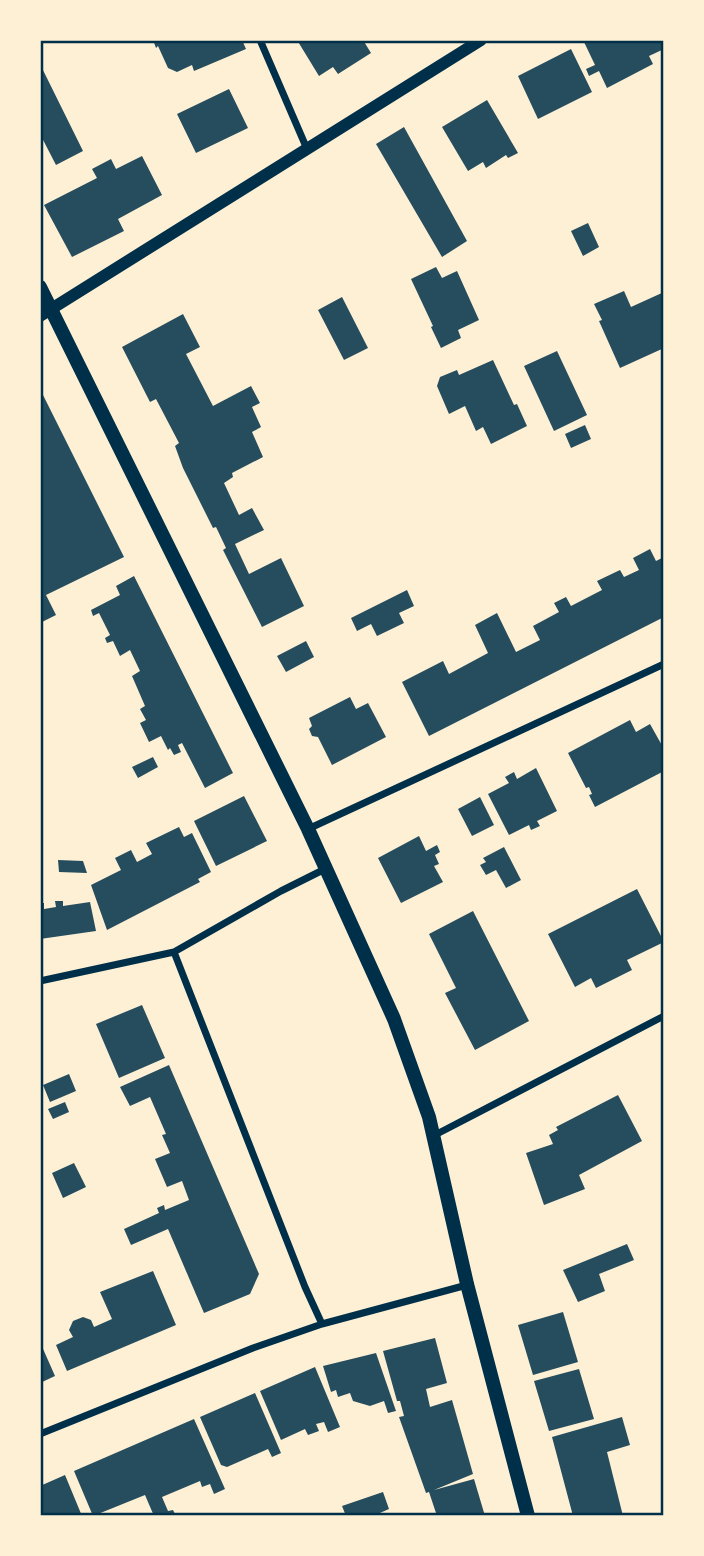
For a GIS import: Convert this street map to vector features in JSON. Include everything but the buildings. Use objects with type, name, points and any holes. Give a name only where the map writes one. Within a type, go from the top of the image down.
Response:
[{"type":"main road","points":[[40,286],[46,313],[308,829],[394,1019],[429,1117],[467,1284],[528,1516]]},
{"type":"street","points":[[260,40],[307,149]]},
{"type":"street","points":[[46,313],[481,40]]},
{"type":"street","points":[[308,829],[664,664]]},
{"type":"street","points":[[40,981],[174,952],[325,869]]},
{"type":"street","points":[[174,952],[305,1287],[322,1324]]},
{"type":"street","points":[[432,1136],[664,1016]]},
{"type":"street","points":[[40,1434],[253,1348],[322,1324],[467,1284]]}]
